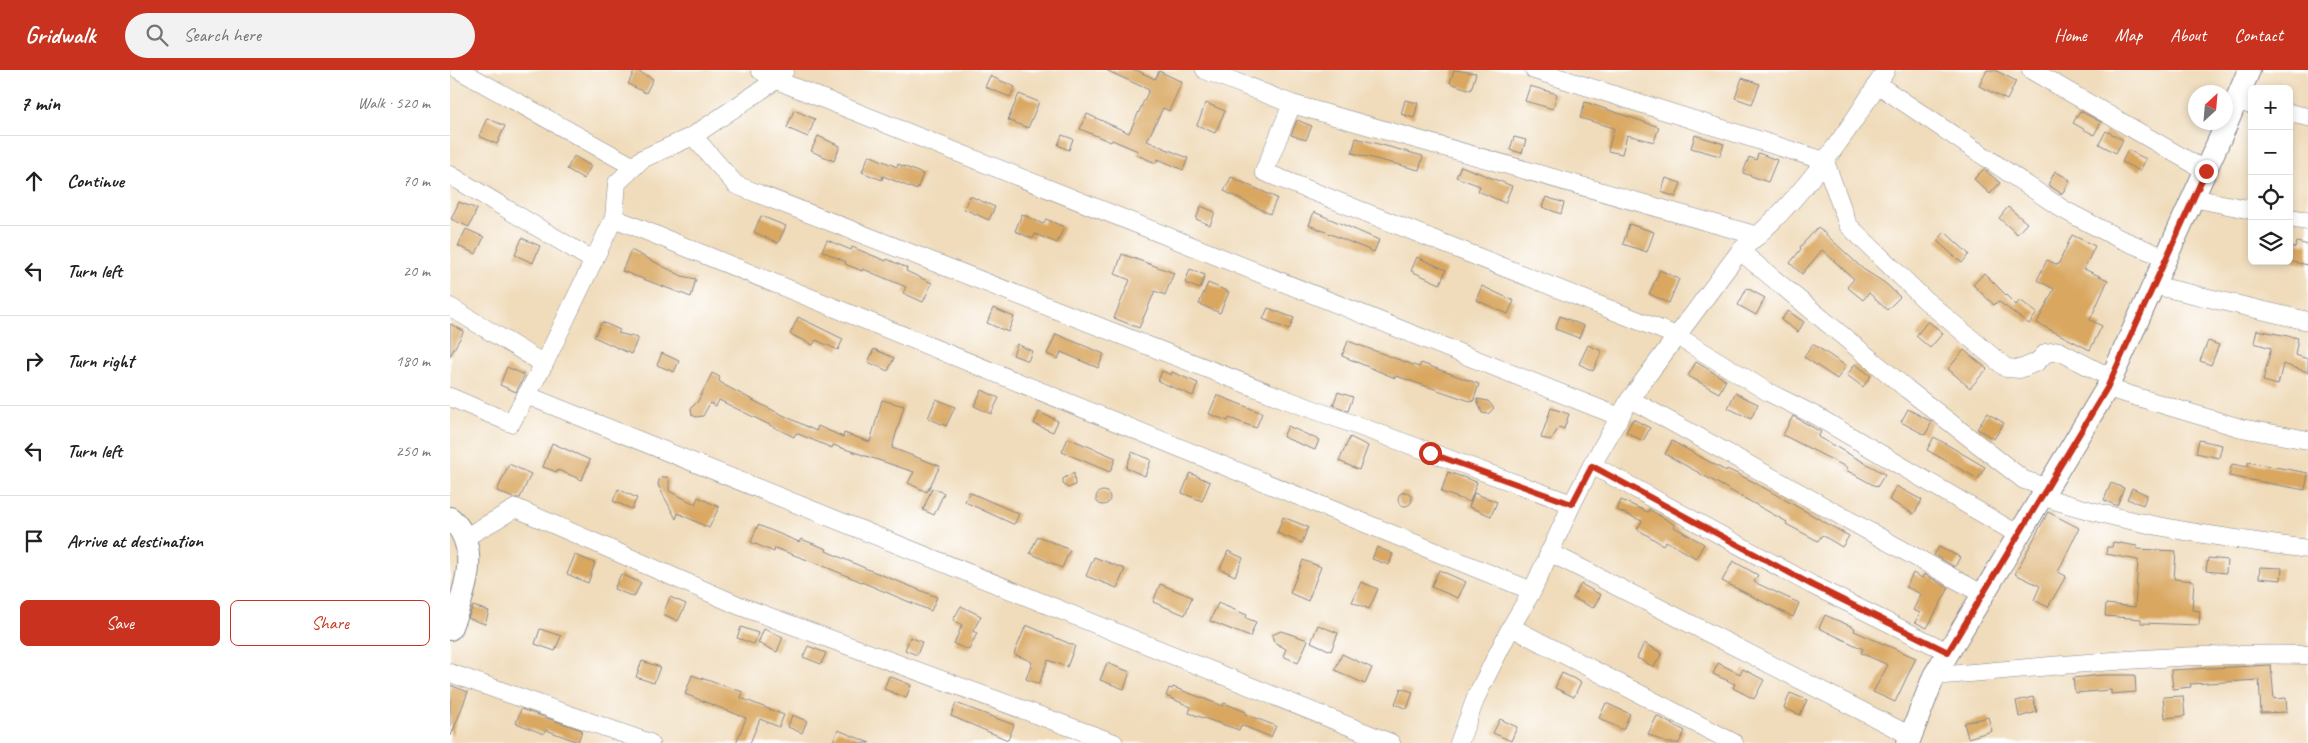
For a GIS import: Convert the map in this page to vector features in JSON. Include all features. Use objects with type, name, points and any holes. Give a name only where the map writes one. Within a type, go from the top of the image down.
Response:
[{"type":"street","points":[[459,70],[634,167]]},
{"type":"street","points":[[760,70],[780,75],[1620,417]]},
{"type":"street","points":[[1205,70],[1292,104],[1758,236]]},
{"type":"street","points":[[1534,70],[1825,161]]},
{"type":"street","points":[[2031,70],[2206,171]]},
{"type":"street","points":[[1549,552],[1910,740],[1934,676],[2109,383],[2206,171],[2244,103],[2249,70]]},
{"type":"street","points":[[450,397],[511,423],[544,364],[614,218],[617,183],[642,159],[693,136],[780,75]]},
{"type":"street","points":[[1459,743],[1477,695],[1511,627],[1532,591],[1572,504],[1630,399],[1740,251],[1758,236],[1825,161],[1882,77],[2064,210],[2118,238],[2166,258]]},
{"type":"street","points":[[1292,104],[1264,172],[1677,336],[1768,392],[1816,416],[2019,535]]},
{"type":"street","points":[[2293,114],[2308,117]]},
{"type":"street","points":[[693,136],[736,185],[1290,401],[1572,504]]},
{"type":"street","points":[[1825,161],[1848,225],[1924,299],[2006,368],[2020,369],[2037,362],[2046,353],[2059,351],[2109,383],[2241,428],[2308,440]]},
{"type":"street","points":[[450,175],[594,261]]},
{"type":"street","points":[[2193,198],[2248,209]]},
{"type":"street","points":[[614,218],[1532,591]]},
{"type":"street","points":[[2293,219],[2308,222]]},
{"type":"street","points":[[1740,251],[1908,390],[2024,480],[2044,492],[2095,514],[2243,541],[2308,549]]},
{"type":"street","points":[[2153,286],[2308,321]]},
{"type":"street","points":[[450,307],[544,364]]},
{"type":"street","points":[[526,395],[1391,743]]},
{"type":"street","points":[[1630,399],[1984,595]]},
{"type":"street","points":[[1592,466],[1812,585],[1948,652]]},
{"type":"street","points":[[466,537],[516,508],[740,606],[1114,743]]},
{"type":"street","points":[[450,518],[466,537],[469,551],[468,568],[452,621]]},
{"type":"street","points":[[1511,627],[1734,743]]},
{"type":"street","points":[[1934,676],[2119,662],[2263,654],[2308,656]]},
{"type":"street","points":[[450,673],[650,743]]},
{"type":"building","points":[[635,70],[653,79],[646,93],[628,84]]},
{"type":"building","points":[[1106,70],[1136,70],[1155,79],[1159,71],[1182,82],[1169,111],[1163,108],[1147,141],[1188,158],[1183,170],[1158,159],[1156,163],[1137,155],[1138,151],[1080,129],[1087,114],[1129,133],[1149,90]]},
{"type":"building","points":[[1454,70],[1476,73],[1471,90],[1450,83]]},
{"type":"building","points":[[1987,70],[1995,70],[2016,81],[2007,100],[1979,86]]},
{"type":"building","points":[[990,76],[1015,87],[1010,97],[985,87]]},
{"type":"building","points":[[1742,78],[1760,84],[1752,104],[1735,98]]},
{"type":"building","points":[[1530,86],[1557,94],[1553,109],[1525,101]]},
{"type":"building","points":[[1019,94],[1039,102],[1028,128],[1008,120]]},
{"type":"building","points":[[1405,100],[1418,103],[1414,118],[1401,114]]},
{"type":"building","points":[[1585,102],[1659,127],[1654,142],[1627,135],[1622,154],[1608,151],[1614,128],[1580,118]]},
{"type":"building","points":[[1206,103],[1225,111],[1215,133],[1197,125]]},
{"type":"building","points":[[794,110],[815,119],[808,137],[787,128]]},
{"type":"building","points":[[2080,111],[2101,122],[2094,135],[2073,123]]},
{"type":"building","points":[[487,118],[505,126],[497,144],[479,136]]},
{"type":"building","points":[[1297,120],[1312,126],[1306,140],[1291,135]]},
{"type":"building","points":[[2106,131],[2123,140],[2116,153],[2099,144]]},
{"type":"building","points":[[1062,135],[1073,139],[1069,150],[1058,145]]},
{"type":"building","points":[[1695,135],[1724,144],[1720,156],[1691,148]]},
{"type":"building","points":[[818,136],[840,146],[834,161],[811,151]]},
{"type":"building","points":[[1514,137],[1526,140],[1522,153],[1510,150]]},
{"type":"building","points":[[1356,138],[1423,156],[1419,170],[1352,153]]},
{"type":"building","points":[[2128,150],[2146,159],[2140,171],[2122,162]]},
{"type":"building","points":[[1758,153],[1777,160],[1768,182],[1743,173],[1749,157],[1756,160]]},
{"type":"building","points":[[869,155],[897,167],[898,164],[923,174],[917,190],[883,176],[882,180],[862,172]]},
{"type":"building","points":[[574,156],[591,166],[584,179],[567,169]]},
{"type":"building","points":[[1461,166],[1512,186],[1505,203],[1478,191],[1480,186],[1456,177]]},
{"type":"building","points":[[1984,169],[2000,183],[1990,194],[1974,179]]},
{"type":"building","points":[[2055,171],[2070,180],[2062,194],[2048,185]]},
{"type":"building","points":[[1231,177],[1277,198],[1270,214],[1224,191]]},
{"type":"building","points":[[1666,178],[1681,183],[1676,197],[1661,192]]},
{"type":"building","points":[[970,196],[995,207],[989,220],[964,209]]},
{"type":"building","points":[[1546,197],[1564,203],[1561,214],[1542,207]]},
{"type":"building","points":[[459,202],[477,209],[469,227],[451,219]]},
{"type":"building","points":[[1201,206],[1215,212],[1210,225],[1196,219]]},
{"type":"building","points":[[2008,207],[2027,223],[2017,234],[1999,218]]},
{"type":"building","points":[[1314,212],[1379,240],[1374,252],[1309,225]]},
{"type":"building","points":[[1022,214],[1043,224],[1046,219],[1064,227],[1057,243],[1035,234],[1033,239],[1015,231]]},
{"type":"building","points":[[761,216],[786,226],[778,243],[754,232]]},
{"type":"building","points":[[1629,224],[1654,232],[1647,252],[1623,244]]},
{"type":"building","points":[[1818,227],[1863,269],[1885,283],[1900,297],[1887,310],[1869,293],[1863,300],[1847,287],[1854,279],[1822,250],[1802,274],[1790,263],[1801,249],[1800,247]]},
{"type":"building","points":[[466,229],[484,237],[476,254],[458,246]]},
{"type":"building","points":[[1945,232],[1969,254],[1962,263],[1937,241]]},
{"type":"building","points":[[2072,235],[2095,246],[2084,269],[2108,280],[2090,320],[2102,326],[2090,350],[2037,323],[2054,289],[2037,280],[2047,260],[2058,265]]},
{"type":"building","points":[[522,238],[540,246],[533,263],[515,255]]},
{"type":"building","points":[[827,240],[851,250],[852,247],[886,261],[887,259],[907,268],[906,271],[932,283],[923,302],[903,293],[906,287],[863,269],[862,271],[845,264],[846,262],[822,251]]},
{"type":"building","points":[[2297,242],[2308,245],[2308,265],[2293,262],[2293,247],[2295,248]]},
{"type":"building","points":[[631,250],[682,276],[696,279],[691,297],[622,271]]},
{"type":"building","points":[[1122,254],[1174,273],[1165,295],[1155,291],[1139,328],[1114,318],[1130,280],[1115,274]]},
{"type":"building","points":[[1417,257],[1446,270],[1440,284],[1411,271]]},
{"type":"building","points":[[1190,269],[1205,275],[1200,289],[1185,283]]},
{"type":"building","points":[[1660,270],[1679,279],[1669,303],[1649,294]]},
{"type":"building","points":[[1984,273],[2016,305],[2020,300],[2037,313],[2029,324],[1998,301],[1994,305],[1973,285]]},
{"type":"building","points":[[1208,283],[1229,292],[1220,313],[1199,304]]},
{"type":"building","points":[[1482,286],[1514,301],[1508,314],[1476,300]]},
{"type":"building","points":[[1747,288],[1765,298],[1756,315],[1738,305]]},
{"type":"building","points":[[993,308],[1014,317],[1008,332],[987,323]]},
{"type":"building","points":[[1268,308],[1294,318],[1289,330],[1263,319]]},
{"type":"building","points":[[1788,311],[1804,322],[1798,332],[1781,320]]},
{"type":"building","points":[[1560,316],[1584,326],[1579,338],[1555,329]]},
{"type":"building","points":[[798,317],[843,339],[838,350],[816,340],[813,345],[790,334]]},
{"type":"building","points":[[1928,321],[1943,333],[1930,348],[1916,336]]},
{"type":"building","points":[[602,322],[620,330],[618,333],[638,338],[631,354],[594,337]]},
{"type":"building","points":[[450,324],[464,331],[450,356]]},
{"type":"building","points":[[2257,330],[2298,338],[2295,355],[2308,359],[2308,372],[2283,364],[2278,385],[2263,381],[2271,348],[2254,343]]},
{"type":"building","points":[[1056,334],[1104,354],[1098,368],[1061,352],[1058,359],[1047,354]]},
{"type":"building","points":[[1348,341],[1419,367],[1421,363],[1479,384],[1473,402],[1396,376],[1395,378],[1342,356]]},
{"type":"building","points":[[2208,341],[2219,345],[2211,365],[2200,361]]},
{"type":"building","points":[[1017,344],[1032,351],[1028,361],[1013,355]]},
{"type":"building","points":[[1813,344],[1846,366],[1837,379],[1804,357]]},
{"type":"building","points":[[1588,345],[1602,351],[1593,371],[1579,364]]},
{"type":"building","points":[[874,349],[894,358],[888,371],[868,362]]},
{"type":"building","points":[[1964,350],[1987,369],[1970,388],[1948,369]]},
{"type":"building","points":[[662,353],[679,361],[674,372],[657,365]]},
{"type":"building","points":[[1696,362],[1726,380],[1719,393],[1688,376]]},
{"type":"building","points":[[1855,364],[1871,376],[1863,387],[1847,375]]},
{"type":"building","points":[[507,367],[525,375],[516,392],[500,385]]},
{"type":"building","points":[[1162,371],[1171,375],[1172,372],[1198,383],[1193,396],[1158,381]]},
{"type":"building","points":[[712,373],[720,377],[719,381],[726,386],[816,431],[818,426],[843,437],[844,433],[870,442],[882,400],[904,406],[892,448],[940,466],[927,492],[908,483],[914,472],[833,445],[832,448],[796,433],[794,437],[719,400],[716,406],[710,403],[703,416],[696,417],[692,415],[691,408],[698,401]]},
{"type":"building","points":[[982,390],[999,398],[991,414],[974,406]]},
{"type":"building","points":[[1338,392],[1353,397],[1348,411],[1333,405]]},
{"type":"building","points":[[1735,393],[1758,404],[1751,419],[1728,408]]},
{"type":"building","points":[[1217,395],[1262,413],[1256,428],[1229,418],[1228,421],[1209,414]]},
{"type":"building","points":[[936,399],[955,407],[946,426],[928,418]]},
{"type":"building","points":[[1477,399],[1488,401],[1494,408],[1488,414],[1482,413]]},
{"type":"building","points":[[1551,408],[1569,414],[1564,429],[1559,427],[1551,440],[1541,438]]},
{"type":"building","points":[[1908,409],[1932,422],[1925,435],[1901,422]]},
{"type":"building","points":[[1039,412],[1058,421],[1053,432],[1034,424]]},
{"type":"building","points":[[1987,413],[2004,423],[1994,439],[1977,429]]},
{"type":"building","points":[[1793,416],[1821,432],[1818,437],[1885,474],[1877,487],[1846,470],[1848,468],[1783,435]]},
{"type":"building","points":[[1633,419],[1650,428],[1643,441],[1626,432]]},
{"type":"building","points":[[1288,426],[1319,440],[1315,450],[1283,437]]},
{"type":"building","points":[[1350,437],[1368,446],[1359,470],[1339,461]]},
{"type":"building","points":[[1934,437],[1985,467],[1978,479],[1927,450]]},
{"type":"building","points":[[1068,438],[1116,458],[1110,472],[1062,452]]},
{"type":"building","points":[[2199,440],[2222,445],[2219,458],[2196,453]]},
{"type":"building","points":[[1672,441],[1726,471],[1727,469],[1750,480],[1849,536],[1842,547],[1822,535],[1818,541],[1786,524],[1787,522],[1665,454]]},
{"type":"building","points":[[552,443],[590,460],[582,480],[558,470],[557,472],[543,467]]},
{"type":"building","points":[[1132,452],[1151,460],[1145,476],[1126,468]]},
{"type":"building","points":[[2248,462],[2308,473],[2305,490],[2229,476],[2232,464],[2248,467]]},
{"type":"building","points":[[509,464],[531,474],[520,498],[513,498],[497,491]]},
{"type":"building","points":[[1074,472],[1075,485],[1068,488],[1063,484],[1063,479]]},
{"type":"building","points":[[1448,472],[1477,482],[1470,502],[1441,492]]},
{"type":"building","points":[[1190,473],[1210,482],[1202,501],[1182,493]]},
{"type":"building","points":[[662,477],[667,477],[669,480],[669,491],[695,504],[698,497],[719,507],[709,528],[678,513],[676,519],[658,485]]},
{"type":"building","points":[[2111,483],[2124,488],[2117,506],[2104,500]]},
{"type":"building","points":[[1896,486],[1922,500],[1914,514],[1889,500]]},
{"type":"building","points":[[932,488],[944,493],[934,515],[923,510]]},
{"type":"building","points":[[2132,488],[2147,495],[2143,505],[2127,499]]},
{"type":"building","points":[[618,489],[637,498],[632,509],[613,501]]},
{"type":"building","points":[[1103,491],[1108,493],[1110,498],[1108,503],[1103,505],[1098,503],[1096,498],[1098,493]]},
{"type":"building","points":[[969,492],[1019,514],[1015,523],[1013,524],[965,502]]},
{"type":"building","points":[[1405,492],[1410,494],[1412,499],[1410,504],[1405,506],[1400,504],[1398,499],[1400,494]]},
{"type":"building","points":[[1474,493],[1497,502],[1491,516],[1469,507]]},
{"type":"building","points":[[1621,500],[1648,512],[1649,509],[1675,525],[1674,527],[1704,544],[1696,558],[1666,541],[1663,545],[1637,529],[1642,521],[1617,510]]},
{"type":"building","points":[[2048,512],[2079,528],[2058,572],[2066,576],[2048,607],[2034,600],[2040,586],[2015,574]]},
{"type":"building","points":[[1283,517],[1308,527],[1302,543],[1277,533]]},
{"type":"building","points":[[758,525],[799,542],[801,539],[827,549],[826,551],[867,569],[937,597],[931,611],[821,565],[775,548],[774,552],[751,542]]},
{"type":"building","points":[[1038,536],[1070,550],[1062,568],[1030,553]]},
{"type":"building","points":[[2113,542],[2137,546],[2137,549],[2176,551],[2174,579],[2194,581],[2192,610],[2200,611],[2199,625],[2141,623],[2141,619],[2105,616],[2106,604],[2135,607],[2138,560],[2106,554],[2107,547],[2112,547]]},
{"type":"building","points":[[1377,547],[1393,554],[1389,565],[1372,559]]},
{"type":"building","points":[[1939,547],[1960,557],[1955,567],[1934,555]]},
{"type":"building","points":[[1228,551],[1243,558],[1235,576],[1220,569]]},
{"type":"building","points":[[575,555],[595,563],[588,583],[567,574]]},
{"type":"building","points":[[1094,557],[1125,569],[1117,588],[1086,576]]},
{"type":"building","points":[[2208,558],[2227,560],[2226,573],[2206,571]]},
{"type":"building","points":[[1303,560],[1321,567],[1308,601],[1290,593]]},
{"type":"building","points":[[1733,561],[1758,575],[1754,582],[1799,603],[1793,617],[1722,581]]},
{"type":"building","points":[[2260,567],[2282,568],[2281,580],[2259,578]]},
{"type":"building","points":[[1439,570],[1466,582],[1458,598],[1431,587]]},
{"type":"building","points":[[1913,573],[1922,578],[1924,574],[1949,588],[1927,628],[1915,622],[1920,613],[1913,610],[1921,594],[1906,587]]},
{"type":"building","points":[[621,574],[641,583],[634,597],[614,589]]},
{"type":"building","points":[[1361,582],[1378,589],[1369,609],[1352,602]]},
{"type":"building","points":[[1160,584],[1192,597],[1185,615],[1153,602]]},
{"type":"building","points":[[1581,584],[1601,595],[1593,608],[1573,598]]},
{"type":"building","points":[[670,597],[686,604],[678,621],[663,614]]},
{"type":"building","points":[[1218,603],[1247,615],[1246,618],[1256,622],[1250,637],[1210,621]]},
{"type":"building","points":[[473,606],[489,611],[485,624],[468,618]]},
{"type":"building","points":[[961,606],[981,616],[973,631],[977,633],[969,650],[954,644],[962,625],[953,620]]},
{"type":"building","points":[[1825,615],[1855,628],[1854,631],[1916,658],[1895,702],[1873,692],[1888,665],[1861,653],[1863,649],[1819,628]]},
{"type":"building","points":[[1026,625],[1075,646],[1067,667],[1048,660],[1039,684],[1026,679],[1032,662],[1014,654]]},
{"type":"building","points":[[1318,625],[1338,633],[1331,651],[1311,642]]},
{"type":"building","points":[[741,627],[758,633],[754,644],[737,638]]},
{"type":"building","points":[[540,629],[561,636],[555,651],[535,644]]},
{"type":"building","points":[[764,629],[783,637],[777,652],[758,643]]},
{"type":"building","points":[[1281,631],[1308,640],[1298,663],[1283,656],[1286,649],[1274,642],[1272,635]]},
{"type":"building","points":[[910,637],[922,642],[917,655],[905,650]]},
{"type":"building","points":[[1644,643],[1662,653],[1654,667],[1637,658]]},
{"type":"building","points":[[808,646],[826,653],[821,664],[803,657]]},
{"type":"building","points":[[1342,654],[1372,668],[1365,684],[1335,670]]},
{"type":"building","points":[[642,661],[660,667],[654,683],[636,677]]},
{"type":"building","points":[[1107,663],[1130,672],[1124,689],[1100,680]]},
{"type":"building","points":[[1718,663],[1740,674],[1743,669],[1764,680],[1754,699],[1733,688],[1735,684],[1713,674]]},
{"type":"building","points":[[2271,665],[2274,699],[2286,698],[2287,712],[2261,713],[2259,680],[2190,684],[2191,687],[2173,689],[2171,670]]},
{"type":"building","points":[[1562,673],[1581,682],[1574,697],[1555,688]]},
{"type":"building","points":[[692,675],[743,692],[741,698],[784,715],[779,727],[760,719],[750,743],[736,743],[746,718],[685,694]]},
{"type":"building","points":[[2102,675],[2135,675],[2136,692],[2111,694],[2111,690],[2075,693],[2073,678]]},
{"type":"building","points":[[889,676],[911,685],[906,698],[884,689]]},
{"type":"building","points":[[450,685],[468,692],[451,736],[450,736]]},
{"type":"building","points":[[1173,687],[1223,706],[1224,703],[1246,712],[1245,714],[1276,726],[1271,737],[1241,725],[1239,730],[1189,713],[1191,707],[1166,696],[1169,688],[1172,689]]},
{"type":"building","points":[[1401,688],[1413,692],[1407,709],[1395,704]]},
{"type":"building","points":[[1790,693],[1807,700],[1800,715],[1784,708]]},
{"type":"building","points":[[2183,696],[2185,716],[2165,718],[2163,697]]},
{"type":"building","points":[[2033,697],[2037,712],[2019,717],[2016,701]]},
{"type":"building","points":[[956,703],[1014,725],[1008,740],[951,716]]},
{"type":"building","points":[[1606,703],[1630,714],[1623,730],[1599,718]]},
{"type":"building","points":[[521,709],[582,730],[578,742],[546,730],[544,734],[516,723]]},
{"type":"building","points":[[792,715],[807,721],[802,733],[788,727]]},
{"type":"building","points":[[1657,716],[1685,731],[1679,743],[1666,743],[1648,734]]},
{"type":"building","points":[[1988,717],[1992,731],[1968,738],[1964,723]]},
{"type":"building","points":[[1500,719],[1517,727],[1511,741],[1493,733]]},
{"type":"building","points":[[838,730],[870,743],[832,743]]},
{"type":"route","points":[[1430,453],[1572,504],[1592,466],[1812,585],[1948,652],[2107,388],[2206,171]]}]
